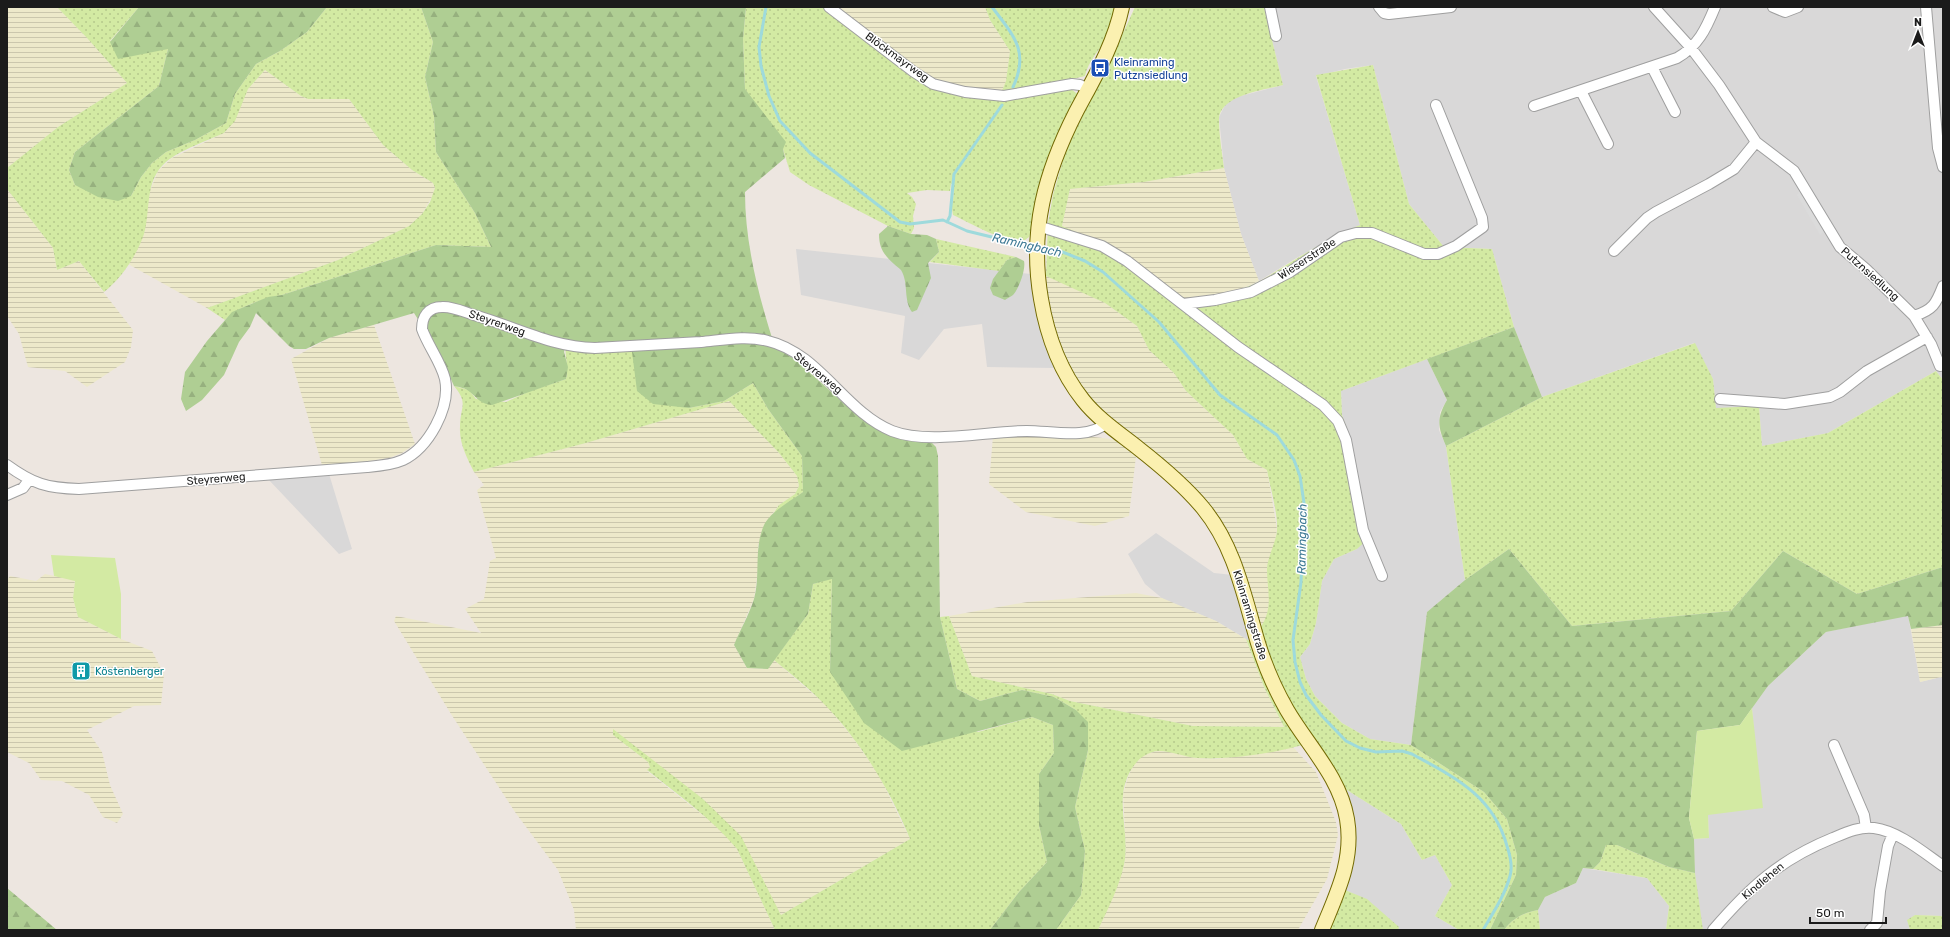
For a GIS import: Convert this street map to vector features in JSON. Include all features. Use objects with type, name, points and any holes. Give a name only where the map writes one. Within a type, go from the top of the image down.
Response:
[{"type":"main road","name":"Kleinramingstraße","points":[[1122,7],[1110,48],[1060,145],[1048,174],[1038,229],[1038,273],[1040,296],[1047,330],[1060,363],[1072,385],[1083,400],[1106,423],[1176,479],[1205,511],[1217,528],[1236,567],[1258,645],[1275,687],[1290,715],[1339,790],[1347,820],[1349,854],[1340,886],[1322,930]]},
{"type":"street","name":"Blöckmayrweg","points":[[829,7],[914,72],[933,84],[965,92],[1004,96],[1072,84],[1080,85],[1089,89]]},
{"type":"street","points":[[1270,7],[1276,36]]},
{"type":"street","points":[[1379,7],[1384,13],[1389,14],[1452,7]]},
{"type":"street","points":[[1534,106],[1676,58],[1691,48],[1704,32],[1715,7]]},
{"type":"street","points":[[1773,7],[1785,12],[1798,7]]},
{"type":"street","points":[[1926,7],[1938,148],[1943,167]]},
{"type":"street","name":"Putznsiedlung","points":[[1657,9],[1691,48],[1756,142],[1794,171],[1840,247],[1866,269],[1914,316],[1927,337],[1940,366]]},
{"type":"street","points":[[1652,67],[1675,112]]},
{"type":"street","points":[[1581,91],[1608,144]]},
{"type":"street","name":"Wieserstraße","points":[[1183,304],[1215,300],[1251,292],[1290,272],[1341,237],[1356,233],[1372,233],[1424,254],[1438,254],[1456,246],[1483,228],[1482,218],[1436,105]]},
{"type":"street","points":[[1614,251],[1647,218],[1734,169],[1756,142]]},
{"type":"street","points":[[1038,229],[1102,246],[1127,261],[1238,347],[1323,405],[1338,421],[1346,440],[1363,530],[1382,576]]},
{"type":"street","points":[[1914,316],[1928,311],[1938,298],[1943,286]]},
{"type":"street","name":"Steyrerweg","points":[[7,465],[29,480],[44,486],[61,488],[107,488],[367,467],[402,461],[412,455],[424,444],[432,433],[444,401],[445,379],[422,329],[422,321],[426,313],[433,308],[442,307],[452,308],[490,320],[555,343],[576,347],[603,348],[736,339],[768,340],[808,362],[880,425],[905,435],[936,437],[1028,431],[1088,433],[1100,429],[1106,423]]},
{"type":"street","points":[[1720,399],[1784,404],[1830,397],[1840,392],[1867,371],[1927,337]]},
{"type":"street","points":[[7,495],[23,488],[29,480]]},
{"type":"street","points":[[1834,745],[1864,815],[1866,828]]},
{"type":"street","name":"Kindlehen","points":[[1713,930],[1742,898],[1783,863],[1832,838],[1856,829],[1866,828],[1881,830],[1893,834],[1943,866]]},
{"type":"street","points":[[1870,930],[1877,923],[1880,891],[1888,846],[1893,834]]},
{"type":"shaded area","points":[[7,7],[57,7],[127,83],[58,127],[7,168]]},
{"type":"shaded area","points":[[837,7],[985,7],[990,20],[1010,51],[1006,82],[1002,91],[1000,93],[944,84],[920,72]]},
{"type":"shaded area","points":[[1264,7],[1943,7],[1943,380],[1936,371],[1828,433],[1762,446],[1759,406],[1716,409],[1713,379],[1694,343],[1542,397],[1514,327],[1492,249],[1444,247],[1409,204],[1373,65],[1345,69],[1316,76],[1360,225],[1298,257],[1259,281],[1241,234],[1224,168],[1219,117],[1226,103],[1237,97],[1283,85]]},
{"type":"shaded area","points":[[265,70],[301,96],[308,99],[349,99],[383,145],[412,170],[433,183],[435,188],[433,195],[422,214],[409,226],[338,260],[207,308],[128,264],[144,234],[148,196],[158,171],[172,158],[224,133],[230,127],[248,89]]},
{"type":"shaded area","points":[[1224,168],[1241,234],[1259,281],[1231,293],[1186,302],[1062,226],[1070,189],[1144,182]]},
{"type":"shaded area","points":[[7,189],[53,248],[57,270],[79,261],[133,330],[131,347],[125,362],[87,387],[65,371],[28,367],[19,334],[7,316]]},
{"type":"shaded area","points":[[1801,189],[1825,230],[1820,235],[1797,195]]},
{"type":"shaded area","points":[[796,249],[1031,274],[1055,368],[987,367],[982,324],[944,329],[919,360],[901,353],[905,316],[801,295]]},
{"type":"shaded area","points":[[1046,276],[1069,285],[1105,303],[1137,326],[1149,350],[1174,373],[1186,391],[1233,435],[1247,459],[1267,470],[1277,529],[1274,548],[1267,567],[1270,596],[1267,619],[1260,628],[1256,606],[1243,568],[1221,525],[1144,447],[1089,397],[1070,371],[1058,343],[1050,312]]},
{"type":"shaded area","points":[[374,325],[415,444],[402,453],[389,458],[351,464],[322,465],[291,359],[329,338]]},
{"type":"shaded area","points":[[1427,359],[1447,400],[1440,412],[1439,430],[1446,446],[1465,580],[1427,612],[1411,745],[1370,739],[1342,723],[1315,696],[1306,679],[1300,657],[1310,644],[1316,623],[1322,581],[1334,559],[1357,549],[1363,512],[1348,431],[1342,415],[1341,391]]},
{"type":"shaded area","points":[[729,401],[779,453],[797,476],[799,486],[795,494],[779,505],[765,524],[758,546],[758,570],[754,599],[734,645],[747,668],[767,669],[774,660],[827,706],[853,738],[879,775],[910,839],[781,915],[740,836],[703,799],[613,735],[648,762],[651,767],[647,771],[714,824],[728,838],[737,849],[775,930],[576,930],[574,910],[558,870],[515,812],[451,714],[394,621],[396,616],[481,633],[465,609],[484,599],[490,561],[496,558],[477,490],[484,485],[474,472],[586,443]]},
{"type":"shaded area","points":[[1079,435],[1118,440],[1136,456],[1129,516],[1095,526],[1026,512],[989,484],[993,436]]},
{"type":"shaded area","points":[[329,474],[352,549],[339,554],[268,479]]},
{"type":"shaded area","points":[[1156,533],[1214,573],[1233,575],[1251,642],[1216,621],[1163,599],[1145,584],[1128,554]]},
{"type":"shaded area","points":[[45,574],[75,580],[73,598],[78,617],[121,639],[152,651],[164,674],[161,705],[134,706],[87,730],[102,752],[110,785],[123,814],[117,823],[103,817],[89,795],[62,781],[41,780],[29,763],[7,752],[7,580],[10,576],[36,581]]},
{"type":"shaded area","points":[[1136,593],[1162,598],[1216,621],[1246,639],[1264,687],[1284,727],[1193,726],[1070,701],[1052,694],[972,676],[949,616],[1027,602]]},
{"type":"shaded area","points":[[1908,615],[1920,682],[1941,677],[1943,679],[1943,916],[1915,915],[1908,920],[1910,930],[1703,930],[1695,883],[1694,839],[1709,838],[1708,815],[1754,733],[1752,708],[1768,686],[1826,632]]},
{"type":"shaded area","points":[[1943,625],[1943,679],[1941,677],[1920,682],[1911,629]]},
{"type":"shaded area","points":[[1293,747],[1316,772],[1336,822],[1338,835],[1327,879],[1298,930],[1098,930],[1124,866],[1126,851],[1123,794],[1134,764],[1145,754],[1158,751],[1170,752],[1195,758],[1216,759],[1257,754]]},
{"type":"shaded area","points":[[1342,787],[1401,824],[1422,860],[1435,855],[1452,885],[1435,916],[1459,930],[1398,930],[1398,927],[1367,900],[1345,890]]},
{"type":"shaded area","points":[[1583,868],[1647,878],[1669,906],[1666,930],[1540,930],[1538,910],[1545,897],[1576,883]]},
{"type":"green space","points":[[57,7],[139,7],[110,41],[168,49],[159,86],[75,152],[69,170],[75,185],[131,196],[141,177],[152,163],[166,152],[195,140],[226,123],[235,94],[256,64],[280,51],[307,32],[327,7],[421,7],[433,42],[425,77],[434,116],[436,152],[475,213],[491,247],[436,245],[282,295],[268,298],[244,307],[230,315],[225,320],[207,308],[338,260],[409,226],[422,214],[430,202],[435,188],[433,183],[412,170],[383,145],[349,99],[308,99],[301,96],[265,70],[248,89],[235,121],[224,133],[179,154],[166,162],[159,170],[151,187],[146,225],[141,242],[128,266],[110,287],[104,292],[79,261],[57,270],[53,248],[7,189],[7,168],[58,127],[127,83]]},
{"type":"green space","points":[[139,7],[327,7],[307,32],[280,51],[256,64],[235,94],[226,123],[195,140],[166,152],[152,163],[141,177],[131,196],[118,201],[98,197],[75,185],[69,170],[75,152],[159,86],[168,49],[118,59],[110,42]]},
{"type":"green space","points":[[421,7],[746,7],[743,39],[745,89],[786,142],[783,149],[785,158],[745,192],[747,231],[750,251],[758,290],[775,347],[796,360],[858,416],[893,435],[932,443],[936,447],[938,456],[940,617],[957,689],[980,701],[1022,690],[1054,697],[1076,710],[1088,722],[1088,750],[1075,807],[1085,851],[1081,895],[1056,930],[990,930],[1019,892],[1047,862],[1039,825],[1039,774],[1054,753],[1053,725],[1032,717],[902,751],[864,723],[830,672],[832,579],[813,584],[808,614],[768,669],[747,668],[734,645],[754,599],[757,580],[759,542],[765,523],[777,510],[803,492],[802,456],[768,409],[753,383],[724,401],[689,408],[653,404],[637,391],[631,344],[566,343],[564,352],[568,367],[566,379],[492,405],[482,402],[467,390],[454,386],[440,354],[414,313],[329,338],[306,349],[294,349],[289,346],[256,313],[250,327],[239,342],[224,375],[202,400],[186,411],[181,399],[185,372],[207,341],[232,312],[268,297],[282,295],[436,245],[491,247],[475,213],[436,152],[434,116],[425,77],[433,42]]},
{"type":"green space","points":[[746,7],[823,7],[859,34],[954,93],[1071,89],[1080,96],[1029,237],[1025,240],[995,235],[953,215],[951,203],[953,202],[954,183],[951,184],[950,191],[927,190],[907,193],[912,197],[916,204],[913,216],[914,228],[911,234],[888,226],[809,185],[790,172],[783,149],[745,89],[743,39]]},
{"type":"green space","points":[[985,7],[1118,7],[1109,34],[1091,60],[1085,76],[1035,88],[1002,91],[1006,81],[1010,51],[990,20]]},
{"type":"green space","points":[[1135,7],[1264,7],[1283,85],[1235,99],[1227,104],[1221,111],[1219,125],[1224,168],[1144,182],[1070,189],[1062,226],[1090,238],[1186,301],[1233,291],[1260,281],[1321,244],[1360,225],[1316,75],[1373,65],[1409,204],[1444,247],[1492,249],[1514,327],[1341,391],[1342,415],[1348,431],[1363,512],[1370,537],[1357,549],[1334,559],[1322,581],[1316,623],[1310,644],[1300,657],[1306,679],[1315,696],[1342,723],[1370,739],[1411,745],[1484,792],[1507,819],[1517,855],[1516,875],[1490,930],[1459,930],[1435,916],[1452,885],[1435,855],[1422,860],[1401,824],[1342,787],[1289,703],[1273,673],[1260,628],[1267,613],[1269,599],[1267,565],[1277,530],[1275,508],[1267,470],[1247,459],[1233,435],[1186,391],[1174,373],[1149,350],[1137,326],[1105,303],[1046,276],[1048,223],[1053,195],[1066,150]]},
{"type":"green space","points":[[888,226],[911,234],[927,235],[936,239],[939,252],[928,263],[931,278],[917,310],[912,312],[909,307],[905,280],[901,270],[890,261],[881,247],[879,234]]},
{"type":"green space","points":[[936,239],[1016,257],[1007,260],[999,271],[930,262],[939,252]]},
{"type":"green space","points":[[1016,257],[1024,261],[1022,279],[1018,288],[1012,296],[1005,300],[993,295],[990,288],[993,279],[1007,260]]},
{"type":"green space","points":[[1514,327],[1542,397],[1446,446],[1439,423],[1443,407],[1447,400],[1427,359]]},
{"type":"green space","points":[[566,343],[631,344],[689,408],[724,401],[753,383],[768,409],[802,456],[803,492],[773,514],[779,505],[795,494],[799,486],[797,476],[779,453],[729,401],[586,443],[474,472],[464,450],[461,439],[460,420],[463,405],[459,392],[454,386],[469,390],[476,399],[506,402],[530,391],[566,379]]},
{"type":"green space","points":[[1695,343],[1713,379],[1716,408],[1759,406],[1762,446],[1828,433],[1936,371],[1943,380],[1943,567],[1857,594],[1783,551],[1731,611],[1572,626],[1509,549],[1465,580],[1446,446],[1542,397]]},
{"type":"green space","points":[[1509,549],[1572,626],[1731,611],[1783,551],[1857,594],[1943,567],[1943,625],[1911,629],[1908,616],[1826,632],[1768,686],[1740,725],[1697,731],[1689,818],[1694,839],[1695,873],[1669,867],[1617,845],[1606,845],[1600,862],[1593,869],[1583,868],[1576,883],[1545,897],[1538,910],[1519,917],[1511,922],[1504,930],[1490,930],[1516,875],[1517,855],[1507,819],[1484,792],[1411,745],[1427,612],[1465,580]]},
{"type":"green space","points":[[51,555],[115,558],[121,594],[121,639],[78,617],[73,598],[75,581],[54,576]]},
{"type":"green space","points":[[832,578],[830,672],[978,732],[1032,717],[1053,725],[1054,753],[1039,774],[1039,825],[1047,862],[1019,892],[990,930],[775,930],[737,849],[705,817],[647,770],[650,767],[648,762],[613,735],[613,729],[703,799],[741,836],[781,915],[910,839],[885,786],[864,753],[840,721],[821,701],[774,660],[808,614],[813,584]]},
{"type":"green space","points":[[949,616],[972,676],[1052,694],[1070,701],[1193,726],[1284,727],[1264,687],[1246,639],[1251,642],[1303,745],[1264,754],[1224,758],[1197,758],[1158,751],[1144,756],[1133,766],[1124,787],[1123,804],[1126,847],[1124,865],[1116,890],[1098,930],[1056,930],[1081,895],[1085,851],[1075,807],[1088,750],[1076,710],[1054,697],[1022,690],[980,701],[957,689],[940,617]]},
{"type":"green space","points":[[1752,708],[1763,808],[1708,815],[1709,838],[1694,839],[1689,818],[1697,731],[1740,725]]},
{"type":"green space","points":[[1606,845],[1617,845],[1669,867],[1695,873],[1703,930],[1666,930],[1669,906],[1647,878],[1593,869],[1600,862]]},
{"type":"green space","points":[[7,888],[57,930],[7,930]]},
{"type":"green space","points":[[1345,890],[1367,899],[1399,927],[1398,930],[1327,930]]},
{"type":"green space","points":[[1538,910],[1540,930],[1504,930],[1511,922],[1519,917]]},
{"type":"green space","points":[[1915,915],[1943,916],[1943,930],[1910,930],[1907,920]]},
{"type":"waterway","name":"Ramingbach","points":[[766,7],[759,47],[761,66],[769,96],[780,121],[810,153],[900,222],[910,224],[943,220],[967,231],[1033,247]]},
{"type":"waterway","name":"Ramingbach","points":[[992,7],[1007,26],[1017,44],[1020,63],[1013,87]]},
{"type":"waterway","name":"Ramingbach","points":[[947,222],[950,216],[954,174],[1002,105]]},
{"type":"waterway","name":"Ramingbach","points":[[1041,248],[1060,251],[1085,261],[1103,272],[1159,322],[1220,395],[1277,435],[1294,460],[1300,476],[1304,503],[1301,582],[1293,640],[1295,662],[1300,682],[1306,695],[1321,715],[1346,741],[1360,748],[1376,752],[1402,751],[1412,754],[1457,780],[1482,801],[1492,813],[1501,828],[1510,857],[1511,868],[1505,890],[1483,930]]},
{"type":"place","name":"Kleinraming Putznsiedlung","points":[[1100,68]]},
{"type":"place","name":"Köstenberger","points":[[81,671]]}]
